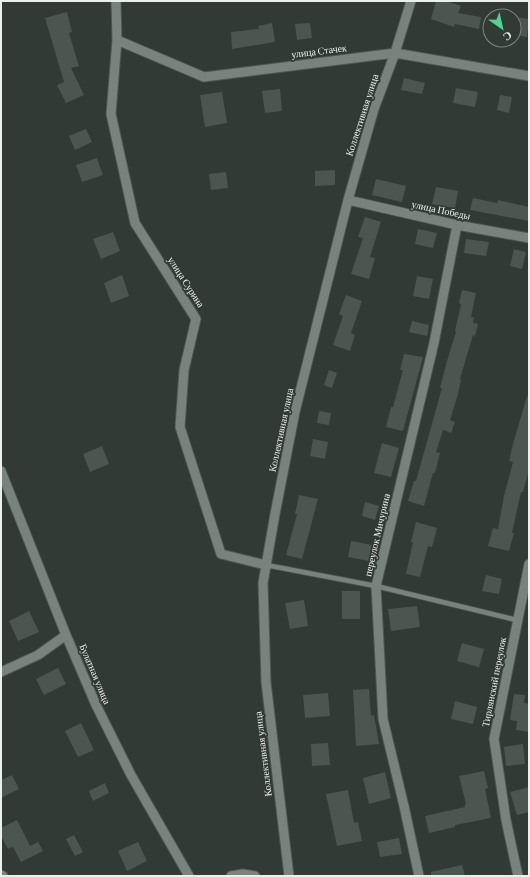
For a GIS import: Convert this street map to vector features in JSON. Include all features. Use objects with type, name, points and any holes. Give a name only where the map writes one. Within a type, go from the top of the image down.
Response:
[{"type":"street","name":"улица Сурина","points":[[116,1],[117,40],[111,114],[136,223],[196,319],[184,370],[180,427],[221,554],[266,565]]},
{"type":"street","name":"Коллективная улица","points":[[289,876],[266,682],[263,583],[296,412],[348,200],[374,109],[395,52],[411,1]]},
{"type":"street","name":"улица Стачек","points":[[117,40],[204,77],[395,52],[529,76]]},
{"type":"street","name":"улица Победы","points":[[348,200],[456,225],[529,238]]},
{"type":"street","name":"переулок Мичурина","points":[[419,876],[383,719],[376,586],[434,343],[456,225]]},
{"type":"street","name":"Булатная улица","points":[[1,471],[96,705],[130,775],[189,876]]},
{"type":"street","name":"Тирлянский переулок","points":[[518,876],[506,820],[494,739],[529,564]]},
{"type":"street","points":[[1,672],[38,655],[66,634]]},
{"type":"street","points":[[231,876],[243,874],[256,876]]},
{"type":"lane","points":[[266,565],[376,586],[517,620]]},
{"type":"building","points":[[436,1],[446,1],[461,6],[458,13],[481,17],[479,29],[455,24],[454,27],[431,19]]},
{"type":"building","points":[[67,12],[72,32],[69,33],[79,66],[71,68],[84,95],[66,103],[57,85],[64,82],[45,18]]},
{"type":"building","points":[[522,18],[529,19],[527,37],[522,36]]},
{"type":"building","points":[[272,23],[275,42],[232,49],[231,32],[259,29],[258,26]]},
{"type":"building","points":[[310,23],[312,38],[297,40],[295,24]]},
{"type":"building","points":[[404,78],[425,83],[422,94],[401,90]]},
{"type":"building","points":[[456,88],[478,92],[475,107],[453,103]]},
{"type":"building","points":[[280,89],[282,111],[265,113],[262,91]]},
{"type":"building","points":[[222,92],[227,123],[205,127],[200,95]]},
{"type":"building","points":[[500,95],[512,97],[509,113],[497,110]]},
{"type":"building","points":[[86,129],[92,142],[75,150],[69,136]]},
{"type":"building","points":[[97,158],[103,175],[82,182],[76,165]]},
{"type":"building","points":[[335,170],[335,185],[315,186],[315,171]]},
{"type":"building","points":[[226,172],[228,188],[211,190],[209,174]]},
{"type":"building","points":[[376,179],[406,186],[402,202],[372,195]]},
{"type":"building","points":[[436,187],[458,191],[455,208],[432,204]]},
{"type":"building","points":[[473,198],[497,203],[498,200],[529,207],[529,221],[470,210]]},
{"type":"building","points":[[365,217],[381,222],[370,257],[375,258],[369,279],[351,274],[363,238],[358,237]]},
{"type":"building","points":[[418,229],[437,233],[433,248],[415,244]]},
{"type":"building","points":[[113,232],[120,251],[101,259],[93,239]]},
{"type":"building","points":[[466,239],[489,242],[486,256],[464,253]]},
{"type":"building","points":[[514,249],[526,252],[522,269],[510,266]]},
{"type":"building","points":[[122,275],[129,296],[111,303],[104,283]]},
{"type":"building","points":[[417,276],[433,279],[429,299],[413,296]]},
{"type":"building","points":[[462,290],[476,293],[471,317],[474,317],[473,323],[478,324],[475,336],[473,335],[460,379],[458,394],[450,420],[455,422],[451,433],[443,430],[436,452],[440,453],[435,473],[433,473],[424,506],[408,501],[414,481],[416,481],[442,388],[440,388],[456,332]]},
{"type":"building","points":[[346,295],[362,301],[351,333],[355,335],[350,351],[333,345],[343,316],[339,314]]},
{"type":"building","points":[[412,321],[429,325],[427,336],[409,332]]},
{"type":"building","points":[[404,354],[423,357],[403,431],[386,427],[403,370],[400,370]]},
{"type":"building","points":[[329,370],[337,373],[332,388],[324,385]]},
{"type":"building","points":[[527,396],[529,397],[529,470],[523,492],[521,492],[512,533],[514,533],[509,551],[488,546],[493,528],[498,529],[504,496],[513,462],[509,461]]},
{"type":"building","points":[[319,411],[331,413],[329,425],[317,423]]},
{"type":"building","points":[[313,439],[328,442],[325,459],[310,456]]},
{"type":"building","points":[[382,443],[399,448],[391,477],[374,473]]},
{"type":"building","points":[[102,446],[109,464],[90,472],[83,454]]},
{"type":"building","points":[[299,495],[318,499],[302,559],[286,555],[297,514],[295,514]]},
{"type":"building","points":[[365,502],[379,506],[375,520],[362,516]]},
{"type":"building","points":[[416,522],[437,528],[432,547],[428,546],[420,577],[406,574]]},
{"type":"building","points":[[351,541],[372,545],[369,561],[348,557]]},
{"type":"building","points":[[486,575],[502,579],[499,594],[482,591]]},
{"type":"building","points":[[342,591],[360,591],[360,619],[342,619]]},
{"type":"building","points":[[304,600],[308,626],[290,629],[285,603]]},
{"type":"building","points":[[417,606],[420,627],[391,631],[388,609]]},
{"type":"building","points":[[29,611],[39,632],[18,641],[9,621]]},
{"type":"building","points":[[462,643],[484,649],[479,667],[457,661]]},
{"type":"building","points":[[58,668],[66,684],[44,695],[36,679]]},
{"type":"building","points":[[369,689],[371,716],[374,715],[379,744],[356,746],[353,690]]},
{"type":"building","points":[[328,693],[330,716],[305,718],[303,695]]},
{"type":"building","points":[[514,694],[525,695],[524,703],[529,704],[529,732],[516,730],[517,721],[510,720]]},
{"type":"building","points":[[455,701],[477,707],[473,724],[451,719]]},
{"type":"building","points":[[81,723],[94,750],[78,757],[65,731]]},
{"type":"building","points":[[328,743],[330,765],[312,766],[311,744]]},
{"type":"building","points":[[523,744],[525,764],[506,766],[504,747]]},
{"type":"building","points":[[484,771],[488,788],[485,789],[491,818],[455,825],[455,827],[429,833],[425,816],[465,807],[466,804],[459,776]]},
{"type":"building","points":[[385,772],[391,798],[369,804],[363,778]]},
{"type":"building","points":[[12,775],[19,789],[1,798],[1,780]]},
{"type":"building","points":[[105,783],[109,793],[93,801],[89,791]]},
{"type":"building","points":[[529,787],[529,812],[517,815],[510,792]]},
{"type":"building","points":[[348,790],[354,823],[358,822],[362,841],[337,846],[326,794]]},
{"type":"building","points":[[17,820],[30,846],[38,842],[43,851],[21,862],[13,847],[8,849],[1,836],[1,828]]},
{"type":"building","points":[[74,835],[83,852],[75,856],[66,839]]},
{"type":"building","points":[[399,838],[402,854],[380,857],[377,842]]},
{"type":"building","points":[[138,842],[147,861],[127,871],[118,851]]},
{"type":"building","points":[[462,865],[465,876],[431,876],[431,872]]}]
